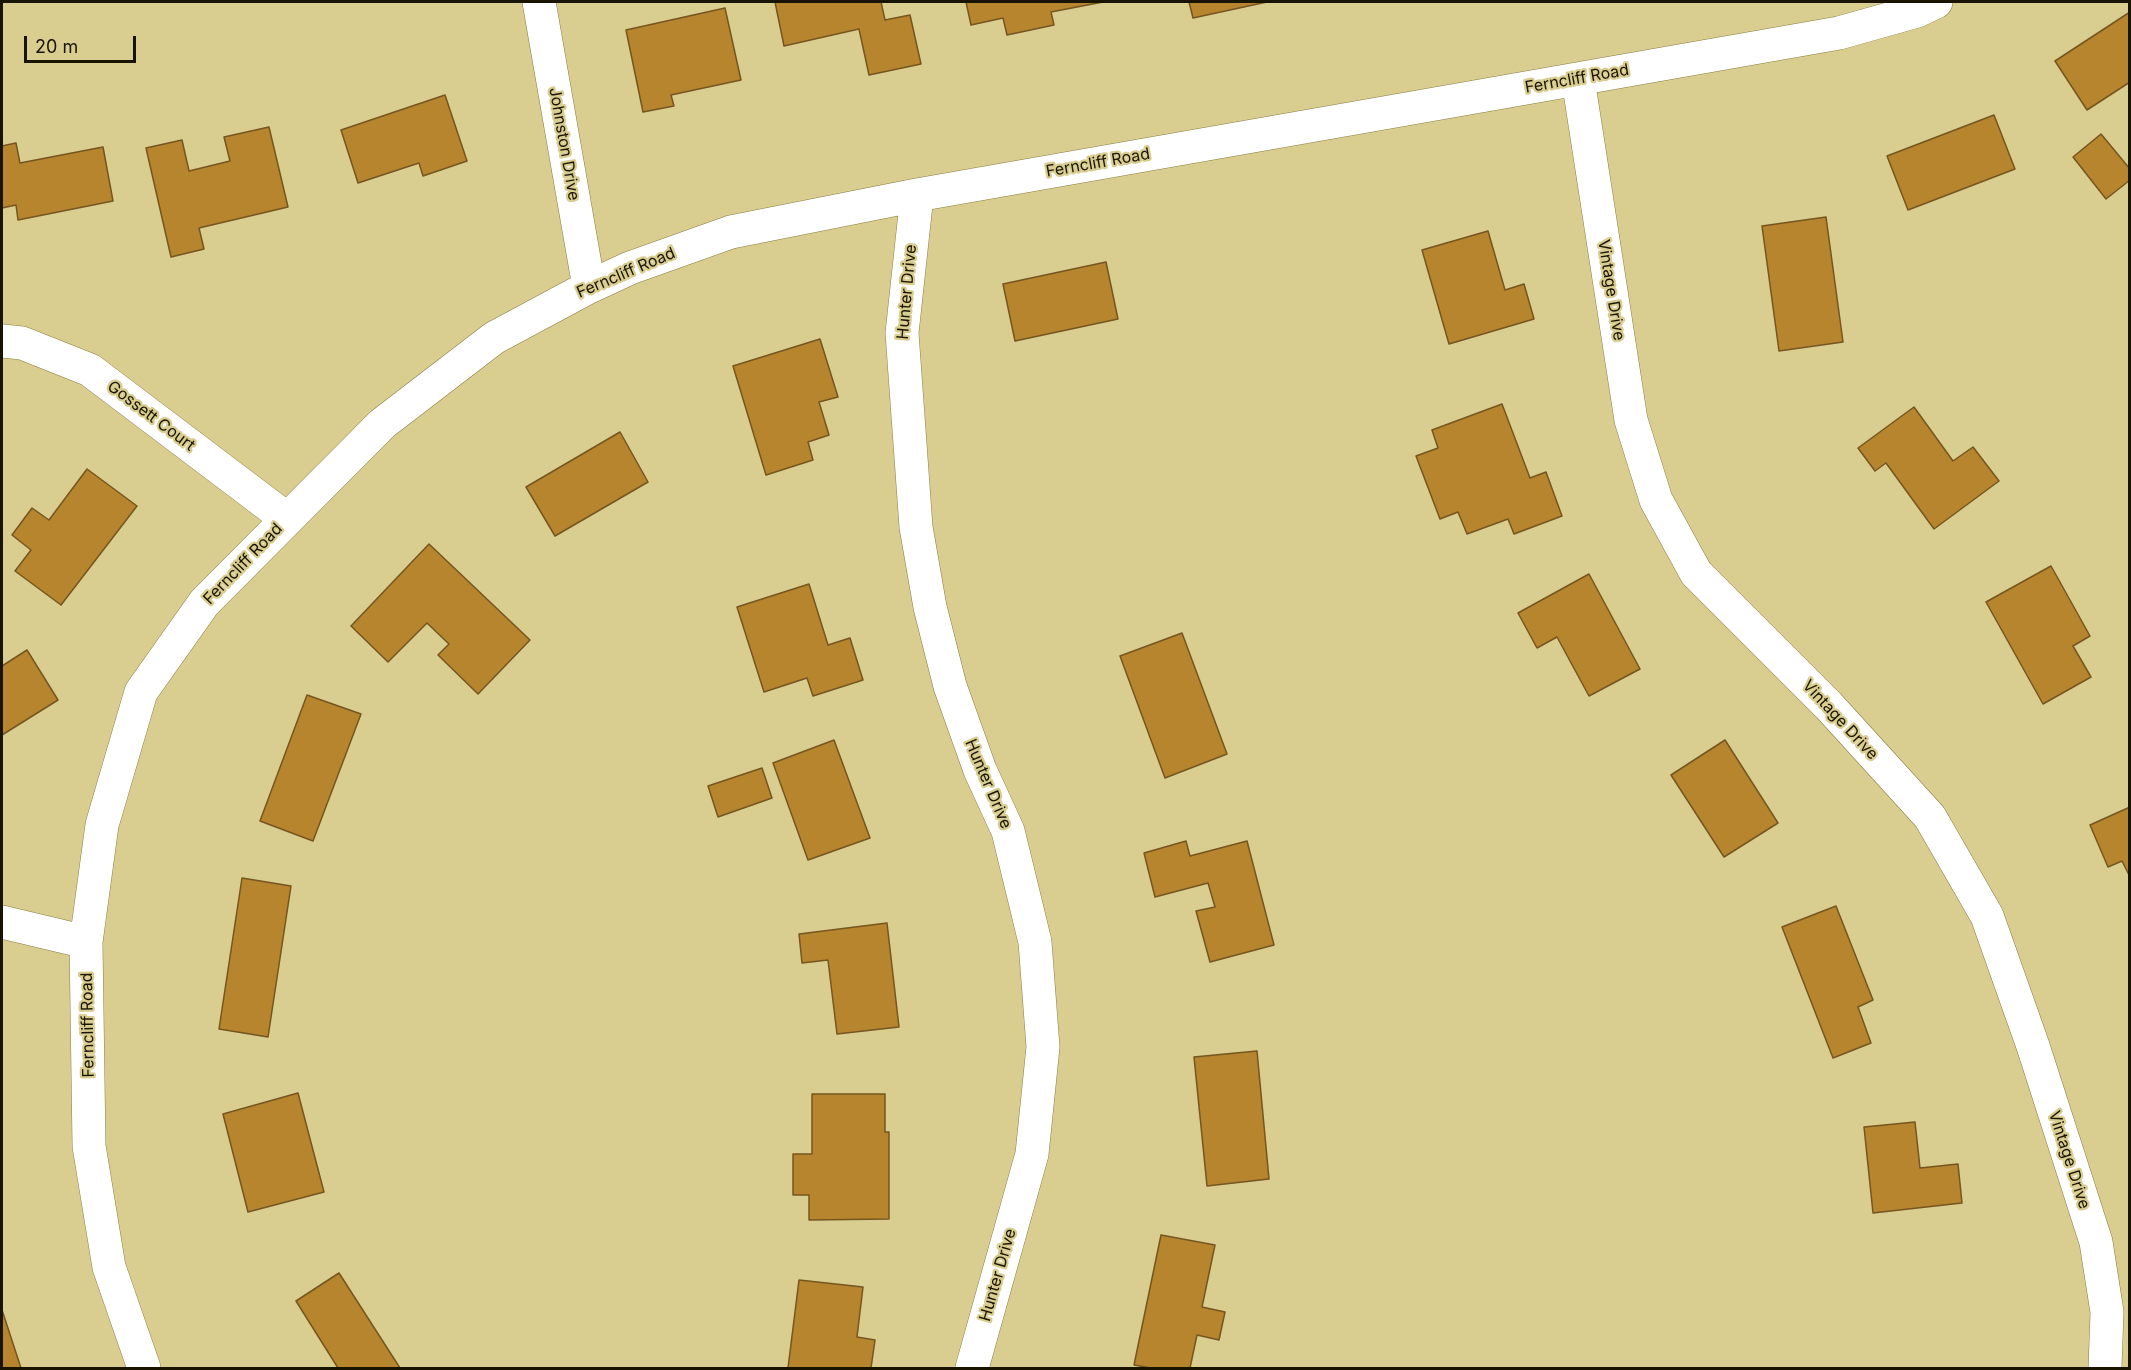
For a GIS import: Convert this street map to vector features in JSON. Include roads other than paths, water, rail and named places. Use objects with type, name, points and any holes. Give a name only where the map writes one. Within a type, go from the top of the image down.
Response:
[{"type":"street","name":"Johnston Drive","points":[[539,2],[589,286]]},
{"type":"street","name":"Ferncliff Road","points":[[144,1368],[109,1267],[89,1146],[86,942],[102,825],[141,692],[204,603],[382,424],[495,338],[589,286],[630,268],[731,232],[917,195],[1839,33],[1917,11],[1936,2]]},
{"type":"street","name":"Vintage Drive","points":[[1578,79],[1631,420],[1656,500],[1696,573],[1829,706],[1930,817],[1986,916],[2033,1047],[2096,1242],[2107,1311],[2105,1368]]},
{"type":"street","name":"Hunter Drive","points":[[917,195],[902,333],[916,527],[930,608],[950,686],[980,770],[1008,831],[1032,931],[1043,1047],[1032,1154],[972,1368]]},
{"type":"street","name":"Gossett Court","points":[[2,341],[22,343],[90,370],[287,519]]},
{"type":"street","points":[[2,922],[86,942]]}]
